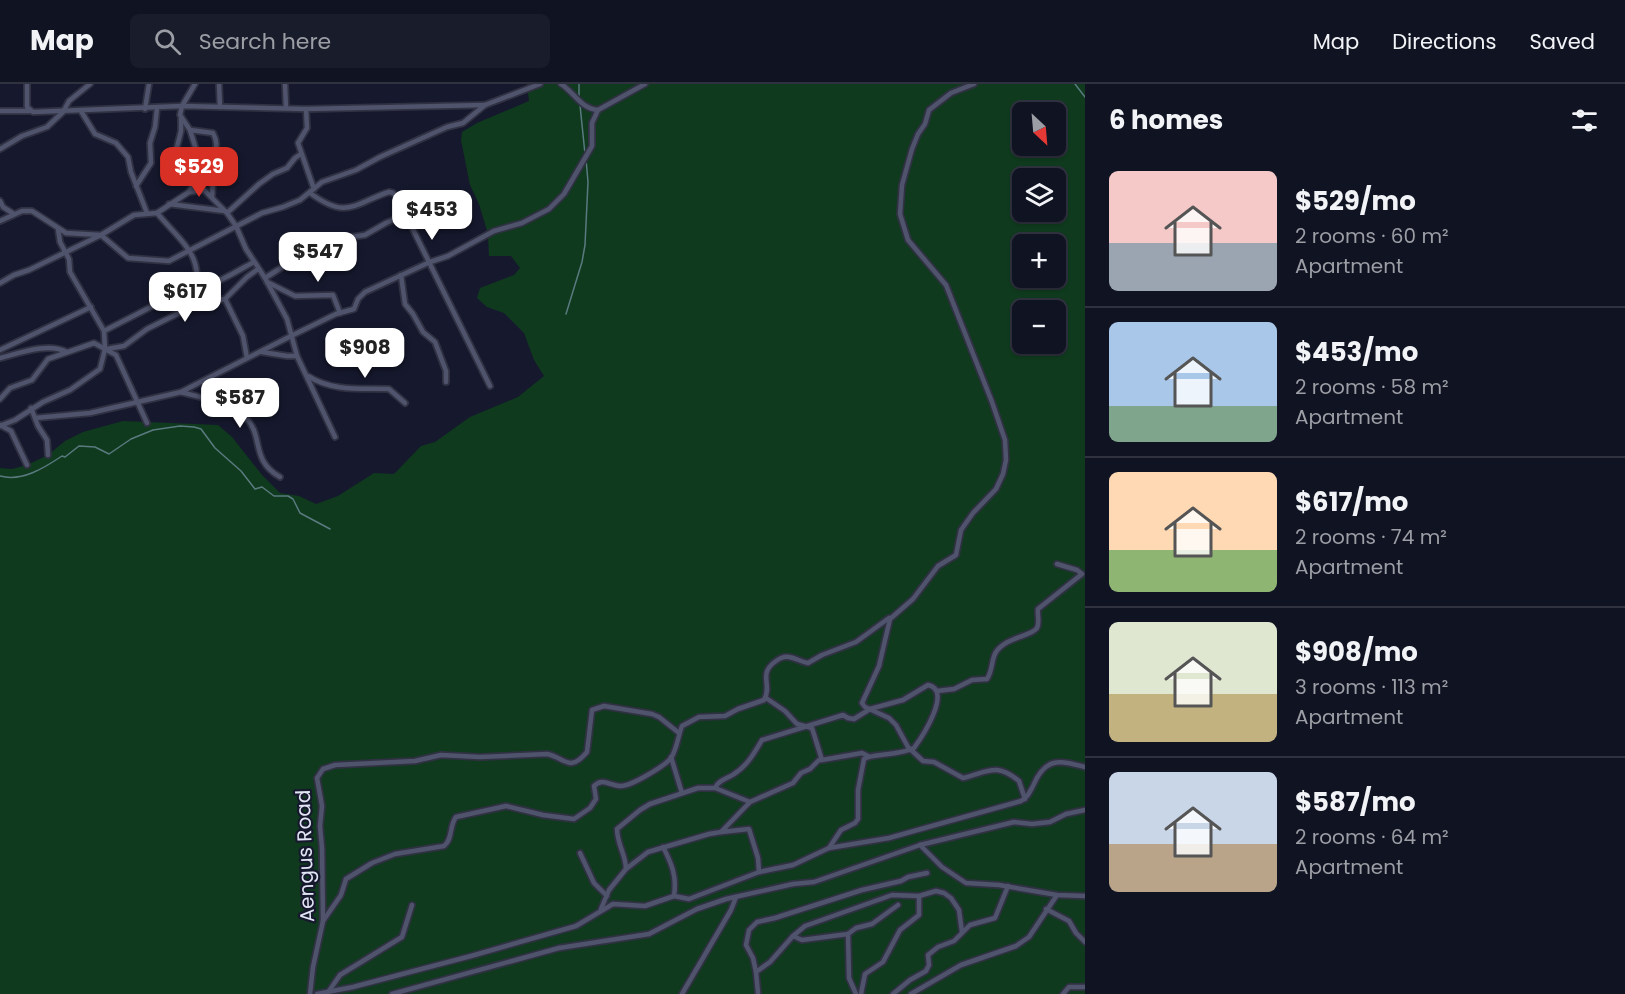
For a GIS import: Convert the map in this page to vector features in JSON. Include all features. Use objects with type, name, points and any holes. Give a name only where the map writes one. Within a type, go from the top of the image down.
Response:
[{"type":"street","points":[[27,84],[27,107],[30,111]]},
{"type":"street","points":[[0,149],[22,136],[43,130],[63,112],[69,101],[90,84]]},
{"type":"street","points":[[145,109],[149,84]]},
{"type":"street","points":[[195,84],[182,106],[180,117],[182,131],[173,163],[178,171],[212,197],[236,226],[286,319],[297,356],[335,437]]},
{"type":"street","points":[[219,84],[220,108]]},
{"type":"street","points":[[285,84],[286,108]]},
{"type":"street","points":[[0,220],[14,214],[32,211],[58,229],[76,235],[101,235],[122,254],[134,259],[169,261],[262,213],[295,202],[322,182],[356,170],[447,126],[463,123],[485,105],[540,84]]},
{"type":"street","points":[[561,84],[580,103],[589,109],[598,110],[645,84]]},
{"type":"street","points":[[766,698],[766,673],[768,667],[778,660],[789,657],[808,663],[856,642],[913,599],[938,566],[956,555],[961,530],[967,520],[996,489],[1005,467],[1005,440],[946,285],[908,240],[900,214],[903,186],[912,148],[918,134],[926,124],[928,110],[951,93],[974,84]]},
{"type":"street","points":[[0,111],[63,112],[182,106],[384,109],[485,105]]},
{"type":"street","points":[[136,186],[151,163],[150,144],[157,108]]},
{"type":"street","points":[[306,109],[308,128],[298,143],[312,191],[324,203],[335,208],[353,207],[393,193],[407,214],[490,387]]},
{"type":"street","points":[[35,418],[90,413],[181,392],[291,336],[340,313],[354,309],[358,299],[365,292],[448,256],[494,231],[522,223],[549,209],[564,194],[592,146],[592,123],[598,110]]},
{"type":"street","points":[[81,111],[95,134],[114,141],[129,158],[136,186],[147,213]]},
{"type":"street","points":[[180,117],[190,130],[204,170],[213,181],[212,197]]},
{"type":"street","points":[[189,192],[215,157],[217,149],[214,135],[190,130]]},
{"type":"street","points":[[169,204],[226,212],[259,184],[287,168],[301,154]]},
{"type":"street","points":[[0,283],[101,235],[130,217],[157,213],[189,192],[204,190]]},
{"type":"street","points":[[0,201],[3,207],[14,214]]},
{"type":"street","points":[[157,213],[190,251],[196,262],[198,289],[195,306]]},
{"type":"street","points":[[266,280],[295,259],[317,253],[339,239],[365,235],[407,214]]},
{"type":"street","points":[[0,426],[15,420],[31,408],[70,390],[100,369],[105,349],[104,331],[70,272],[69,259],[58,229]]},
{"type":"street","points":[[104,331],[186,289],[198,289],[225,278],[254,262]]},
{"type":"street","points":[[105,349],[124,346],[147,329],[195,306],[225,299],[258,269]]},
{"type":"street","points":[[402,274],[405,304],[423,332],[435,342],[446,371],[446,382]]},
{"type":"street","points":[[266,280],[295,296],[333,295],[340,313]]},
{"type":"street","points":[[225,299],[243,336],[247,358]]},
{"type":"street","points":[[0,350],[91,307]]},
{"type":"street","points":[[0,399],[10,388],[32,380],[48,359],[94,343],[116,355],[147,423]]},
{"type":"street","points":[[0,358],[47,348],[61,348],[68,352]]},
{"type":"street","points":[[259,352],[297,356]]},
{"type":"street","points":[[306,375],[327,385],[370,390],[389,389],[405,403]]},
{"type":"street","points":[[181,392],[206,399],[223,410],[245,417],[251,426],[258,452],[265,465],[280,477]]},
{"type":"street","points":[[31,408],[47,440],[48,455]]},
{"type":"street","points":[[0,426],[8,428],[17,439],[27,465]]},
{"type":"street","points":[[715,788],[718,782],[733,775],[749,761],[762,740],[843,715],[854,718],[870,710],[903,700],[928,685],[938,690],[954,688],[972,680],[987,679],[997,651],[1014,638],[1035,630],[1038,626],[1038,609],[1082,574],[1077,570],[1057,564]]},
{"type":"street","points":[[896,613],[889,622],[879,666],[862,705],[880,712],[896,725],[911,750],[923,761],[934,762],[963,778],[992,769],[999,770],[1019,781],[1025,799]]},
{"type":"street","points":[[721,832],[750,802],[793,783],[801,773],[810,770],[819,760],[862,753],[868,756],[891,755],[911,750],[935,711],[938,690]]},
{"type":"street","points":[[766,698],[785,711],[797,724],[805,725],[813,730],[822,760]]},
{"type":"street","points":[[323,921],[341,895],[346,879],[372,863],[395,854],[444,846],[448,843],[456,817],[506,806],[543,815],[574,819],[590,808],[596,799],[594,786],[596,783],[601,781],[621,786],[631,783],[655,770],[671,757],[682,726],[690,720],[699,717],[725,716],[766,698]]},
{"type":"street","name":"Aengus Road","points":[[310,994],[323,921],[323,858],[320,826],[322,806],[317,778],[323,769],[335,765],[415,761],[441,755],[480,757],[547,754],[566,764],[572,764],[587,752],[592,710],[604,706],[652,714],[679,733]]},
{"type":"street","points":[[829,849],[841,830],[858,819],[858,790],[862,764],[868,756]]},
{"type":"street","points":[[671,757],[682,793]]},
{"type":"street","points":[[317,994],[354,987],[524,942],[576,926],[613,904],[652,905],[674,896],[689,898],[759,872],[793,865],[829,849],[889,838],[1025,799],[1036,777],[1048,765],[1060,761],[1085,767]]},
{"type":"street","points":[[626,869],[624,855],[618,843],[618,828],[650,804],[698,788],[715,788],[750,802]]},
{"type":"street","points":[[392,994],[559,948],[650,934],[697,909],[736,897],[793,884],[814,882],[920,844],[1006,823],[1050,822],[1066,814],[1085,810]]},
{"type":"street","points":[[600,910],[626,869],[648,852],[708,834],[749,829],[758,858],[759,872]]},
{"type":"street","points":[[920,844],[942,867],[966,883],[1008,886],[1057,895],[1085,896]]},
{"type":"street","points":[[663,847],[673,866],[674,896]]},
{"type":"street","points":[[580,853],[594,883],[607,896]]},
{"type":"street","points":[[758,993],[753,958],[746,945],[749,930],[757,922],[927,873]]},
{"type":"street","points":[[893,994],[926,971],[931,951],[954,941],[976,922],[995,918],[1008,886]]},
{"type":"street","points":[[756,972],[770,962],[805,926],[892,895],[919,896],[936,891],[951,898],[959,910],[962,932]]},
{"type":"street","points":[[911,994],[961,965],[1016,946],[1029,937],[1057,895]]},
{"type":"street","points":[[861,994],[865,974],[883,962],[900,930],[919,915],[919,896]]},
{"type":"street","points":[[682,994],[731,910],[736,897]]},
{"type":"street","points":[[329,991],[340,975],[378,954],[402,937],[412,905]]},
{"type":"street","points":[[793,936],[802,940],[848,934],[851,930],[872,924],[898,905]]},
{"type":"street","points":[[1046,909],[1069,921],[1085,942]]},
{"type":"street","points":[[848,934],[849,978],[856,994]]},
{"type":"street","points":[[1063,994],[1069,987],[1085,987]]},
{"type":"green space","points":[[527,84],[1085,84],[1085,994],[0,994],[0,468],[12,469],[27,465],[48,455],[65,441],[83,432],[123,421],[218,425],[232,437],[262,475],[280,493],[299,496],[316,504],[338,496],[374,473],[394,474],[421,446],[435,442],[470,417],[518,397],[544,376],[534,360],[524,333],[504,313],[487,307],[477,298],[480,288],[514,275],[520,268],[511,256],[489,256],[488,234],[479,204],[470,185],[461,140],[462,132],[477,123],[529,101]]},
{"type":"waterway","points":[[579,84],[579,97]]},
{"type":"waterway","points":[[1075,84],[1085,97]]},
{"type":"waterway","points":[[580,105],[585,154]]},
{"type":"waterway","points":[[566,314],[585,245],[588,182],[586,159]]},
{"type":"waterway","points":[[0,476],[16,477],[32,473],[62,456],[65,457],[79,446],[95,447],[109,454],[131,439],[153,430],[180,426],[194,427],[201,429],[215,448],[241,471],[255,489],[262,487],[274,496],[288,496],[293,499],[300,513],[330,529]]}]
